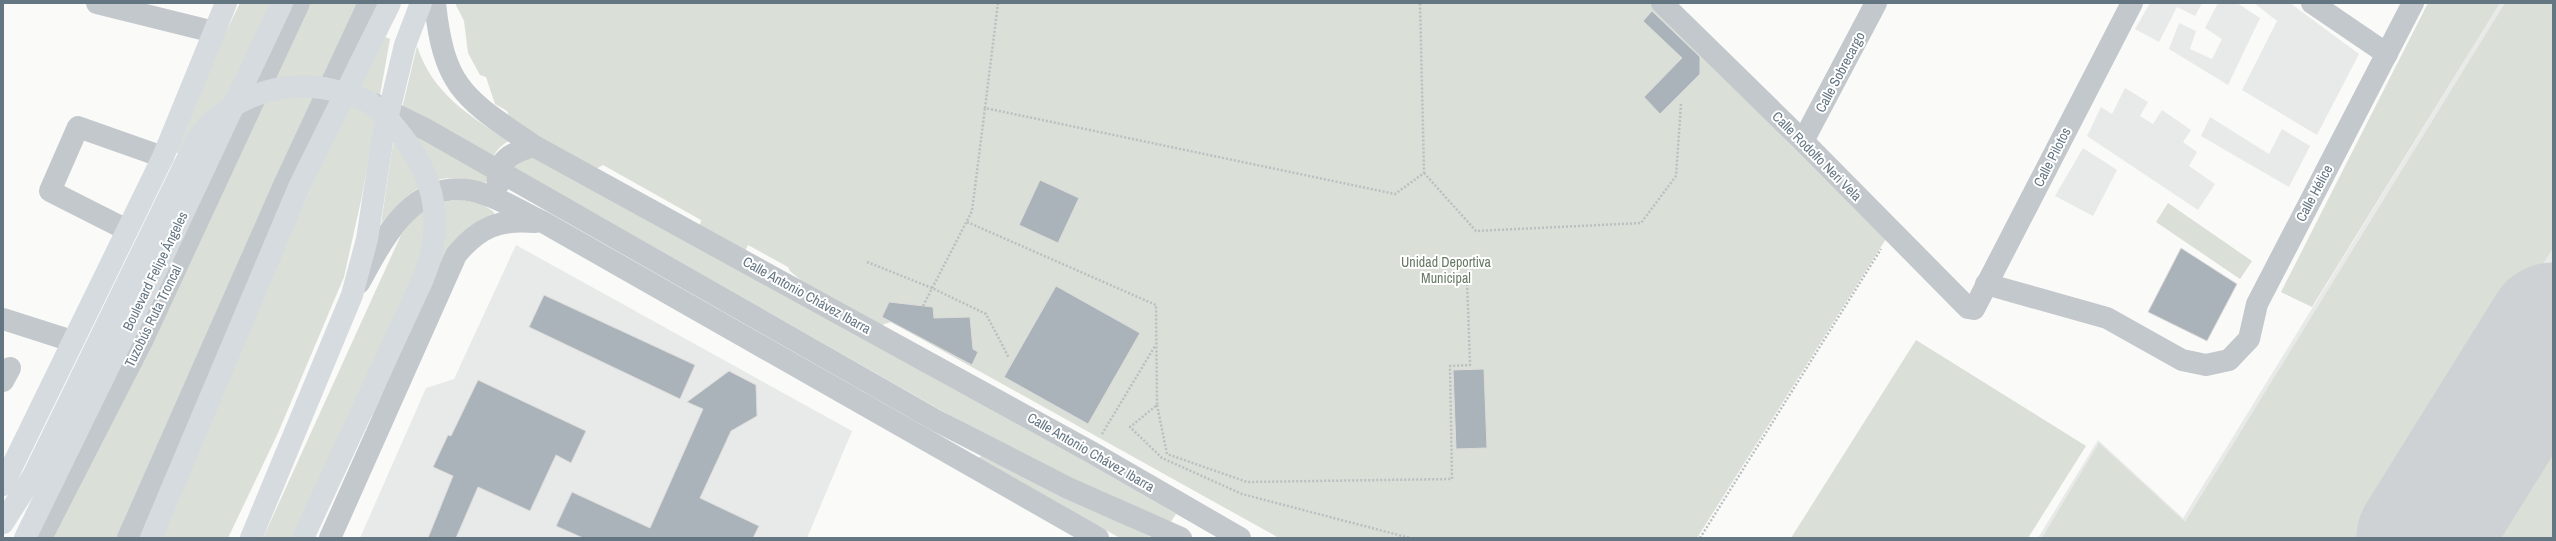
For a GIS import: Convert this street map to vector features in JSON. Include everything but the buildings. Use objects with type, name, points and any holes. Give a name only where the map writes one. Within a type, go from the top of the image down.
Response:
[{"type":"main road","points":[[3,523],[9,494],[72,341],[163,156],[226,3]]},
{"type":"main road","name":"Boulevard Felipe Ángeles","points":[[25,538],[162,258],[282,3]]},
{"type":"main road","points":[[151,538],[299,187],[390,3]]},
{"type":"main road","points":[[251,538],[352,295],[367,239],[383,136],[405,45],[421,3]]},
{"type":"main road","points":[[9,494],[33,476],[197,139],[210,122],[245,98],[281,88],[316,86],[369,102],[392,123],[420,162],[433,197],[435,238],[431,260],[423,279],[303,538]]},
{"type":"main road","points":[[9,494],[22,517],[17,538]]},
{"type":"street","points":[[97,3],[214,32]]},
{"type":"street","name":"Tuzobús Ruta Troncal","points":[[41,538],[142,342],[299,3]]},
{"type":"street","points":[[128,538],[285,183],[369,3]]},
{"type":"street","name":"Calle Antonio Chávez Ibarra","points":[[435,3],[440,43],[447,66],[459,86],[473,103],[534,146],[1091,452],[1240,538]]},
{"type":"street","name":"Calle Rodolfo Neri Vela","points":[[1662,3],[1803,141],[1968,308],[1971,309]]},
{"type":"street","name":"Calle Sobrecargo","points":[[1803,141],[1876,3]]},
{"type":"street","name":"Calle Pilotos","points":[[1971,309],[1974,309],[2132,3]]},
{"type":"street","points":[[2312,3],[2387,54]]},
{"type":"street","name":"Calle Hélice","points":[[1986,284],[2107,318],[2182,360],[2206,365],[2229,360],[2249,339],[2256,304],[2413,3]]},
{"type":"street","points":[[369,102],[427,130],[937,421],[1068,488],[1181,538]]},
{"type":"street","points":[[127,230],[50,190],[78,128],[163,156]]},
{"type":"street","points":[[508,206],[499,187],[497,176],[500,165],[508,156],[517,151],[534,146]]},
{"type":"street","points":[[352,295],[383,240],[400,216],[417,202],[438,192],[455,190],[473,191],[542,222],[1098,538]]},
{"type":"street","points":[[330,538],[456,255],[467,241],[494,225],[513,220],[542,222]]},
{"type":"street","points":[[3,318],[72,341]]},
{"type":"path","points":[[922,306],[972,211],[998,3]]},
{"type":"path","points":[[1420,3],[1424,173],[1476,230],[1642,223],[1676,176],[1681,104]]},
{"type":"path","points":[[985,108],[1395,194],[1424,173]]},
{"type":"path","points":[[967,222],[1156,305],[1157,405],[1167,454],[1247,482],[1452,479],[1450,366],[1470,365],[1467,279]]},
{"type":"path","points":[[1700,538],[1892,231]]},
{"type":"path","points":[[867,262],[932,288],[986,314],[1009,358]]},
{"type":"path","points":[[1091,452],[1156,345]]},
{"type":"path","points":[[1157,405],[1130,427],[1162,458],[1242,494],[1410,538]]},
{"type":"shaded area","points":[[2150,3],[2202,3],[2195,16],[2177,7],[2159,42],[2135,29]]},
{"type":"shaded area","points":[[2218,3],[2237,3],[2260,18],[2228,85],[2169,49],[2179,23],[2196,31],[2190,49],[2212,59],[2222,39],[2205,28]]},
{"type":"shaded area","points":[[2254,3],[2290,3],[2359,54],[2317,135],[2242,90],[2277,21]]},
{"type":"shaded area","points":[[2500,3],[2553,3],[2553,538],[2038,538],[2098,440],[2183,518]]},
{"type":"shaded area","points":[[2125,88],[2148,102],[2140,116],[2153,124],[2162,110],[2191,130],[2183,142],[2197,152],[2189,166],[2215,184],[2198,210],[2087,136],[2101,107],[2112,114]]},
{"type":"shaded area","points":[[2210,117],[2269,154],[2282,129],[2310,146],[2289,187],[2201,136]]},
{"type":"shaded area","points":[[2083,148],[2117,170],[2093,216],[2055,196]]},
{"type":"shaded area","points":[[516,245],[852,431],[807,538],[360,538],[426,388],[454,379]]},
{"type":"green space","points":[[240,3],[272,3],[237,80],[192,157],[168,150]]},
{"type":"green space","points":[[303,3],[361,3],[121,538],[47,538]]},
{"type":"green space","name":"Unidad Deportiva Municipal","points":[[455,3],[1660,3],[1891,231],[1697,538],[1279,538],[891,322],[879,326],[817,294],[790,271],[788,267],[748,245],[745,251],[700,225],[701,220],[603,165],[596,169],[573,161],[566,151],[537,141],[509,116],[507,111],[495,104],[486,77],[480,75],[468,53],[464,21]]},
{"type":"green space","points":[[2428,3],[2500,3],[2312,307],[2281,292]]},
{"type":"green space","points":[[2505,3],[2553,3],[2553,248],[2372,538],[2042,538],[2099,443],[2185,522]]},
{"type":"green space","points":[[380,35],[390,39],[362,196],[344,277],[278,433],[228,538],[154,538],[229,368]]},
{"type":"green space","points":[[417,46],[424,63],[442,90],[466,112],[509,141],[499,148],[493,158],[489,169],[488,182],[457,178],[445,178],[434,181],[424,185],[405,198],[381,224],[392,150]]},
{"type":"green space","points":[[533,155],[1035,432],[1176,514],[1168,526],[988,437],[582,206],[561,212],[512,171],[515,164]]},
{"type":"green space","points":[[462,200],[482,204],[494,212],[494,215],[470,227],[460,235],[451,246],[372,416],[347,420],[293,538],[263,538],[401,235],[413,220],[427,209],[434,205]]},
{"type":"green space","points":[[2168,203],[2252,261],[2240,279],[2156,222]]},
{"type":"green space","points":[[1916,340],[2086,446],[2028,538],[1791,538]]},
{"type":"green space","points":[[2553,408],[2553,538],[2472,538]]},
{"type":"green space","points":[[981,456],[1153,538],[1120,538],[978,459]]},
{"type":"runway","points":[[2423,538],[2553,329]]}]
